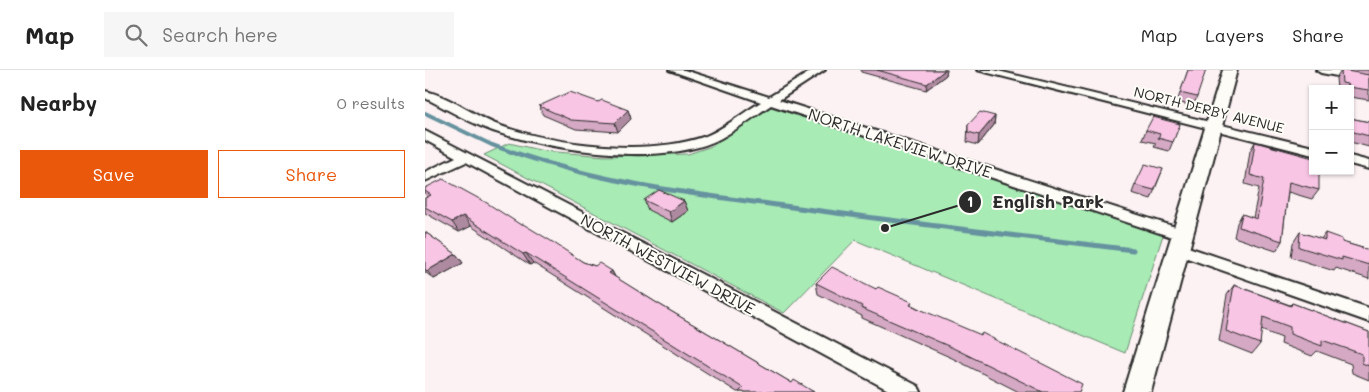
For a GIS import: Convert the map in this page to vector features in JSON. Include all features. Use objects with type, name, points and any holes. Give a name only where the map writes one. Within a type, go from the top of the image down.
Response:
[{"type":"street","name":"NORTH LAKEVIEW DRIVE","points":[[674,70],[1181,242],[1369,315]]},
{"type":"street","points":[[425,94],[496,128],[550,144],[613,150],[687,146],[709,139],[821,70]]},
{"type":"street","name":"NORTH DERBY AVENUE","points":[[981,70],[1309,150]]},
{"type":"street","points":[[1137,392],[1230,70]]},
{"type":"street","points":[[1321,70],[1369,79]]},
{"type":"street","name":"NORTH WESTVIEW DRIVE","points":[[425,135],[911,392]]},
{"type":"street","points":[[425,177],[465,157]]},
{"type":"street","points":[[1354,161],[1369,165]]},
{"type":"green space","points":[[771,107],[1163,235],[1125,353],[855,240],[784,313],[484,155],[509,143],[544,151],[605,156],[688,154],[712,146]]},
{"type":"building","points":[[877,70],[945,70],[927,84]]},
{"type":"building","points":[[1188,70],[1206,70],[1197,97],[1180,93]]},
{"type":"building","points":[[1341,70],[1369,75],[1369,90],[1354,88],[1354,85],[1342,83]]},
{"type":"building","points":[[570,92],[598,102],[602,100],[628,110],[615,123],[571,120],[539,106]]},
{"type":"building","points":[[980,112],[995,116],[979,135],[968,132],[968,125]]},
{"type":"building","points":[[1153,117],[1180,124],[1173,142],[1158,138],[1160,134],[1146,130]]},
{"type":"building","points":[[1354,119],[1369,122],[1369,136],[1354,132]]},
{"type":"building","points":[[1255,142],[1309,157],[1309,175],[1319,175],[1319,190],[1289,182],[1282,241],[1239,227],[1242,214],[1257,219],[1264,179],[1250,175]]},
{"type":"building","points":[[1145,164],[1163,169],[1154,190],[1135,185]]},
{"type":"building","points":[[443,179],[487,203],[521,225],[523,224],[583,262],[595,266],[599,263],[612,271],[609,273],[657,303],[792,383],[794,380],[814,392],[739,392],[743,388],[526,253],[523,254],[463,216],[452,222],[425,207],[425,198],[431,195],[425,191],[425,188]]},
{"type":"building","points":[[659,190],[684,201],[669,212],[644,200]]},
{"type":"building","points":[[425,232],[456,254],[427,271],[425,269]]},
{"type":"building","points":[[1300,232],[1325,240],[1325,233],[1342,239],[1342,242],[1369,250],[1369,265],[1342,257],[1342,260],[1299,247]]},
{"type":"building","points":[[832,267],[876,289],[878,287],[912,302],[910,305],[981,335],[982,333],[1082,384],[1079,392],[1043,392],[953,348],[861,308],[862,306],[816,283]]},
{"type":"building","points":[[1234,285],[1291,306],[1292,303],[1369,332],[1369,366],[1362,363],[1362,354],[1322,340],[1322,346],[1290,334],[1290,327],[1263,317],[1260,344],[1226,331]]},
{"type":"waterway","points":[[425,113],[492,145],[517,154]]},
{"type":"waterway","points":[[513,152],[546,163],[613,180],[681,192],[1133,250]]},
{"type":"place","name":"English Park","points":[[885,228]]}]
